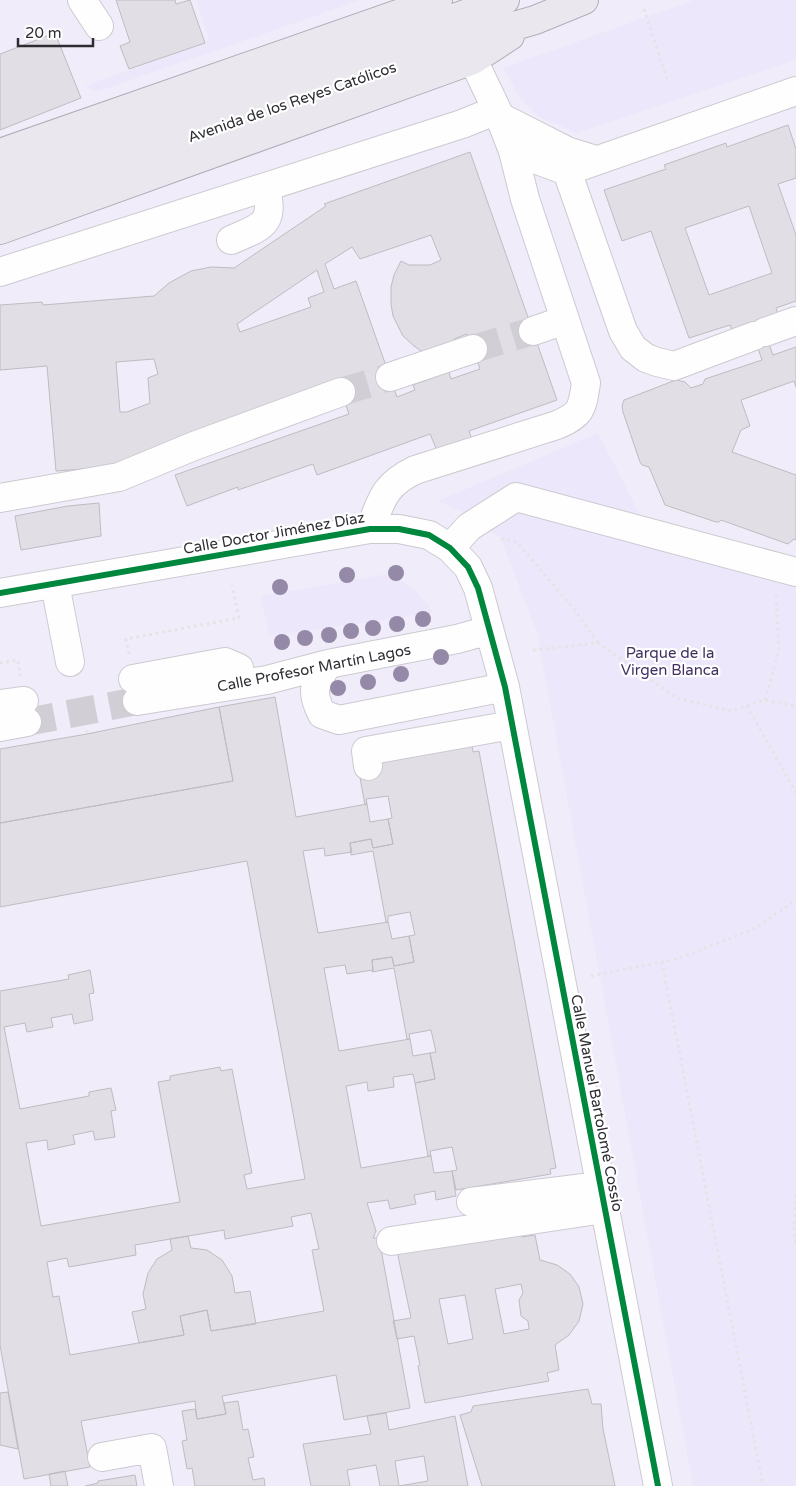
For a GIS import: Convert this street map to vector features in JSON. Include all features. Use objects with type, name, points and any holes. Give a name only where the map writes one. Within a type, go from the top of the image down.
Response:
[{"type":"main road","points":[[0,153],[438,0]]},
{"type":"main road","name":"Avenida de los Reyes Católicos","points":[[0,178],[505,0]]},
{"type":"main road","name":"Avenida de los Reyes Católicos","points":[[0,206],[473,38],[535,20],[584,0]]},
{"type":"main road","points":[[0,230],[473,60],[535,20]]},
{"type":"street","points":[[82,0],[99,26]]},
{"type":"street","points":[[370,529],[385,492],[400,477],[415,470],[557,425],[574,418],[583,404],[586,383],[525,199],[514,151],[473,60]]},
{"type":"street","points":[[514,151],[567,171],[796,91]]},
{"type":"street","points":[[0,272],[498,114],[566,151],[596,160]]},
{"type":"street","points":[[567,171],[623,331],[633,348],[646,358],[674,366],[796,321]]},
{"type":"street","points":[[231,240],[261,227],[268,218],[268,197],[265,187]]},
{"type":"street","points":[[533,331],[565,320]]},
{"type":"street","points":[[390,377],[473,350]]},
{"type":"street","points":[[0,498],[119,477],[194,446],[341,392]]},
{"type":"street","points":[[450,548],[469,527],[516,497],[785,569]]},
{"type":"street","name":"Calle Doctor Jiménez Díaz","points":[[0,593],[370,529],[399,529],[429,535],[450,548],[468,567],[478,588],[505,686],[512,725]]},
{"type":"street","points":[[55,584],[70,662]]},
{"type":"street","name":"Calle Profesor Martín Lagos","points":[[134,679],[225,662],[238,668],[241,684],[267,680],[328,664],[457,640],[475,634],[489,633]]},
{"type":"street","points":[[328,664],[315,687],[315,700],[322,714],[339,720],[505,686]]},
{"type":"street","points":[[0,727],[18,702]]},
{"type":"street","points":[[368,766],[366,751],[512,725]]},
{"type":"street","name":"Calle Manuel Bartolomé Cossío","points":[[512,725],[658,1486]]},
{"type":"street","points":[[471,1202],[602,1197]]},
{"type":"street","points":[[391,1241],[602,1197]]},
{"type":"street","points":[[102,1457],[152,1448],[160,1486]]},
{"type":"path","points":[[644,9],[667,78]]},
{"type":"path","points":[[501,539],[517,542],[574,610],[598,643],[677,698],[731,711],[764,700],[796,706]]},
{"type":"path","points":[[764,700],[779,650],[785,569]]},
{"type":"path","points":[[134,679],[126,639],[239,618],[232,585]]},
{"type":"path","points":[[533,650],[598,643]]},
{"type":"path","points":[[0,663],[18,660],[18,702]]},
{"type":"path","points":[[747,706],[796,793]]},
{"type":"path","points":[[591,976],[677,959],[754,929],[796,900]]},
{"type":"path","points":[[662,962],[763,1486]]},
{"type":"path","points":[[796,1196],[794,1232],[796,1243]]},
{"type":"shaded area","points":[[0,0],[796,0],[796,1486],[0,1486]]},
{"type":"green space","points":[[196,0],[361,0],[96,92],[85,86],[209,41]]},
{"type":"green space","points":[[694,0],[796,0],[796,60],[576,133],[538,116],[521,99],[503,68]]},
{"type":"green space","name":"Parque de la Virgen Blanca","points":[[598,433],[646,526],[796,577],[796,1486],[693,1486],[537,633],[501,539],[477,518],[438,501]]},
{"type":"green space","points":[[388,574],[414,589],[433,613],[269,636],[261,596]]},
{"type":"building","points":[[116,0],[175,0],[176,4],[190,0],[205,43],[129,69],[120,46],[130,42]]},
{"type":"building","points":[[55,33],[81,98],[0,130],[0,54]]},
{"type":"building","points":[[788,125],[796,149],[796,178],[778,184],[796,235],[796,301],[776,308],[779,318],[762,325],[773,355],[796,347],[796,387],[794,381],[741,400],[750,426],[741,430],[732,452],[796,475],[796,540],[794,539],[788,544],[721,520],[716,522],[665,505],[649,467],[642,465],[640,462],[622,406],[624,400],[676,380],[685,382],[691,388],[703,384],[705,379],[762,360],[751,328],[734,335],[730,325],[689,338],[651,231],[622,241],[604,190],[666,169],[664,165],[726,143],[727,147]],"holes":[[[749,206],[772,273],[709,295],[685,228]]]},
{"type":"building","points":[[470,152],[557,400],[469,431],[473,443],[439,455],[430,434],[317,475],[313,464],[238,490],[238,487],[187,506],[175,475],[349,414],[339,386],[124,466],[56,471],[47,366],[0,370],[0,305],[42,302],[43,305],[154,296],[169,283],[191,271],[211,267],[234,268],[326,206],[324,204]],"holes":[[[431,235],[441,260],[430,265],[409,265],[401,261],[394,275],[391,287],[393,316],[403,336],[428,356],[438,353],[454,341],[454,339],[467,334],[480,369],[451,379],[449,372],[413,385],[415,390],[397,397],[356,281],[334,289],[325,264],[352,247],[360,259]],[[317,270],[324,292],[308,298],[311,307],[240,332],[237,324]],[[154,359],[158,374],[148,378],[150,403],[127,412],[120,412],[116,362]]]},
{"type":"building","points":[[99,503],[101,536],[21,550],[15,516],[68,506]]},
{"type":"building","points":[[275,697],[296,817],[367,804],[370,822],[388,819],[393,844],[373,848],[371,839],[350,843],[352,852],[325,856],[324,848],[303,851],[318,933],[388,922],[392,939],[409,936],[414,962],[394,966],[392,957],[372,960],[373,970],[347,974],[345,965],[324,968],[339,1051],[410,1039],[413,1056],[430,1053],[435,1079],[415,1083],[413,1074],[393,1077],[394,1087],[368,1091],[367,1082],[346,1086],[361,1168],[431,1156],[434,1173],[452,1171],[456,1196],[436,1200],[435,1191],[414,1195],[416,1204],[390,1209],[388,1200],[367,1203],[376,1231],[373,1238],[379,1238],[410,1408],[344,1420],[336,1375],[222,1396],[226,1414],[197,1419],[195,1401],[81,1421],[90,1467],[24,1479],[0,1345],[0,991],[69,979],[68,975],[90,970],[94,993],[89,994],[93,1020],[74,1024],[72,1014],[51,1018],[53,1027],[27,1032],[25,1023],[4,1027],[20,1109],[89,1096],[89,1092],[111,1088],[116,1110],[111,1111],[115,1137],[95,1140],[93,1131],[73,1135],[75,1144],[48,1150],[47,1140],[26,1143],[41,1226],[180,1202],[158,1082],[170,1080],[170,1076],[220,1067],[221,1071],[232,1069],[252,1173],[244,1175],[247,1189],[305,1179],[247,861],[0,907],[0,823],[233,781],[219,707]],"holes":[[[311,1213],[319,1249],[312,1250],[324,1311],[211,1331],[207,1310],[180,1316],[184,1335],[70,1355],[59,1296],[53,1297],[47,1262],[67,1258],[69,1267],[136,1255],[135,1245],[224,1230],[225,1239],[293,1226],[291,1217]]]},
{"type":"building","points":[[219,707],[233,781],[0,823],[0,749],[87,734]]},
{"type":"building","points":[[472,746],[473,752],[479,751],[556,1168],[550,1169],[551,1174],[456,1190],[452,1171],[457,1170],[452,1147],[430,1151],[431,1156],[428,1156],[415,1083],[435,1079],[430,1053],[436,1052],[431,1030],[409,1034],[410,1039],[407,1039],[394,968],[372,972],[372,960],[392,957],[394,966],[414,962],[409,936],[415,935],[410,912],[388,916],[388,922],[386,922],[373,851],[351,855],[350,843],[371,839],[373,848],[393,844],[388,819],[392,818],[388,796],[366,799],[367,804],[365,805],[358,767]]},
{"type":"building","points":[[521,1229],[522,1237],[535,1235],[540,1260],[557,1265],[570,1274],[579,1287],[583,1304],[579,1321],[569,1335],[555,1345],[559,1370],[547,1373],[549,1381],[425,1403],[414,1336],[397,1339],[393,1321],[411,1318],[397,1251]],"holes":[[[521,1284],[523,1293],[519,1300],[521,1316],[528,1321],[529,1329],[504,1334],[495,1289]],[[465,1295],[473,1339],[448,1344],[439,1299]]]},
{"type":"building","points":[[188,1236],[191,1248],[207,1250],[222,1260],[232,1276],[235,1293],[250,1291],[256,1324],[211,1331],[207,1310],[180,1316],[184,1335],[139,1343],[132,1312],[146,1309],[143,1294],[148,1273],[157,1259],[172,1250],[170,1239]]},
{"type":"building","points":[[588,1389],[592,1404],[601,1404],[603,1429],[615,1486],[482,1486],[460,1415],[471,1412],[473,1406]]},
{"type":"building","points":[[8,1392],[18,1449],[0,1445],[0,1393]]},
{"type":"building","points":[[238,1401],[243,1430],[248,1429],[254,1457],[248,1458],[253,1480],[264,1478],[265,1486],[195,1486],[192,1468],[187,1469],[182,1441],[187,1440],[182,1411],[195,1409],[197,1419],[226,1414],[224,1403]]},
{"type":"building","points":[[386,1413],[389,1430],[455,1416],[468,1486],[399,1486],[380,1486],[376,1465],[347,1470],[350,1486],[311,1486],[303,1444],[371,1434],[367,1416]],"holes":[[[424,1456],[428,1481],[399,1486],[395,1461]]]},
{"type":"building","points":[[65,1471],[68,1486],[51,1486],[49,1474]]},
{"type":"building","points":[[135,1475],[137,1486],[85,1486],[98,1483],[98,1481]]},
{"type":"tunnel","points":[[473,349],[533,331]]},
{"type":"tunnel","points":[[341,392],[390,377]]},
{"type":"tunnel","points":[[27,722],[137,701]]},
{"type":"cycle path","points":[[0,593],[370,529],[399,529],[429,535],[450,548],[468,567],[478,588],[505,687],[658,1486]]}]
